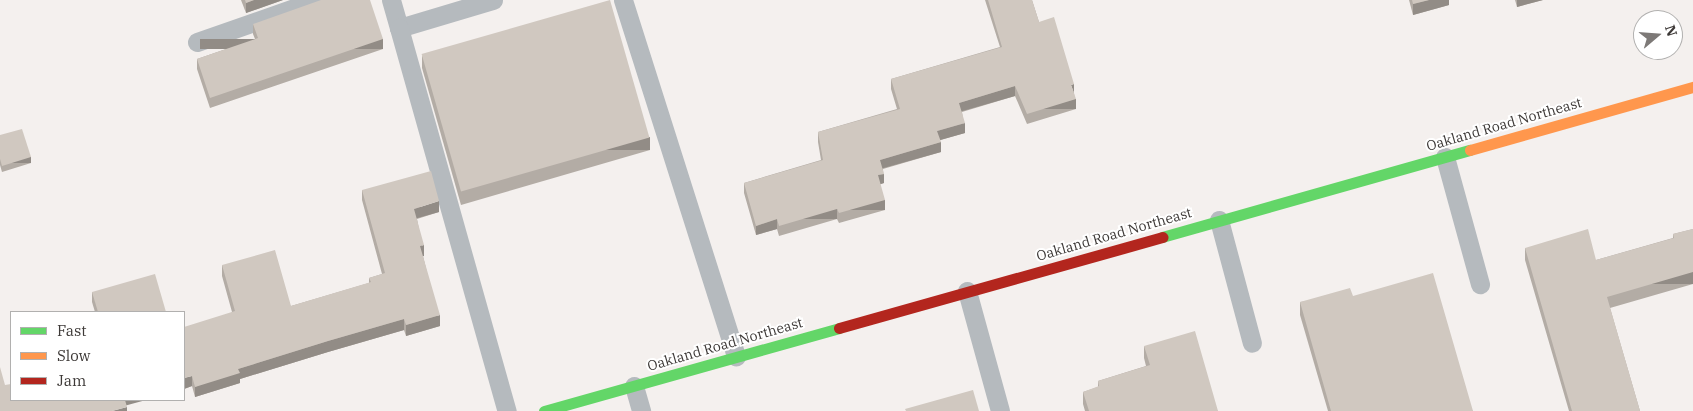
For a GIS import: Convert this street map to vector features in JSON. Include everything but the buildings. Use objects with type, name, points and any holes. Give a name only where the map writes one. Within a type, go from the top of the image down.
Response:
[{"type":"main road","name":"Oakland Road Northeast","points":[[544,411],[1693,86]]},
{"type":"lane","points":[[198,42],[317,0]]},
{"type":"lane","points":[[391,0],[507,411]]},
{"type":"lane","points":[[399,28],[493,0]]},
{"type":"lane","points":[[623,0],[736,357]]},
{"type":"lane","points":[[1445,157],[1480,284]]},
{"type":"lane","points":[[1219,220],[1252,343]]},
{"type":"lane","points":[[967,292],[1000,411]]},
{"type":"lane","points":[[634,386],[641,411]]},
{"type":"traffic: fast","points":[[1162,237],[1470,150]]},
{"type":"traffic: fast","points":[[544,411],[839,328]]},
{"type":"traffic: slow","points":[[1470,150],[1693,87]]},
{"type":"traffic: jam","points":[[839,328],[1162,237]]}]
